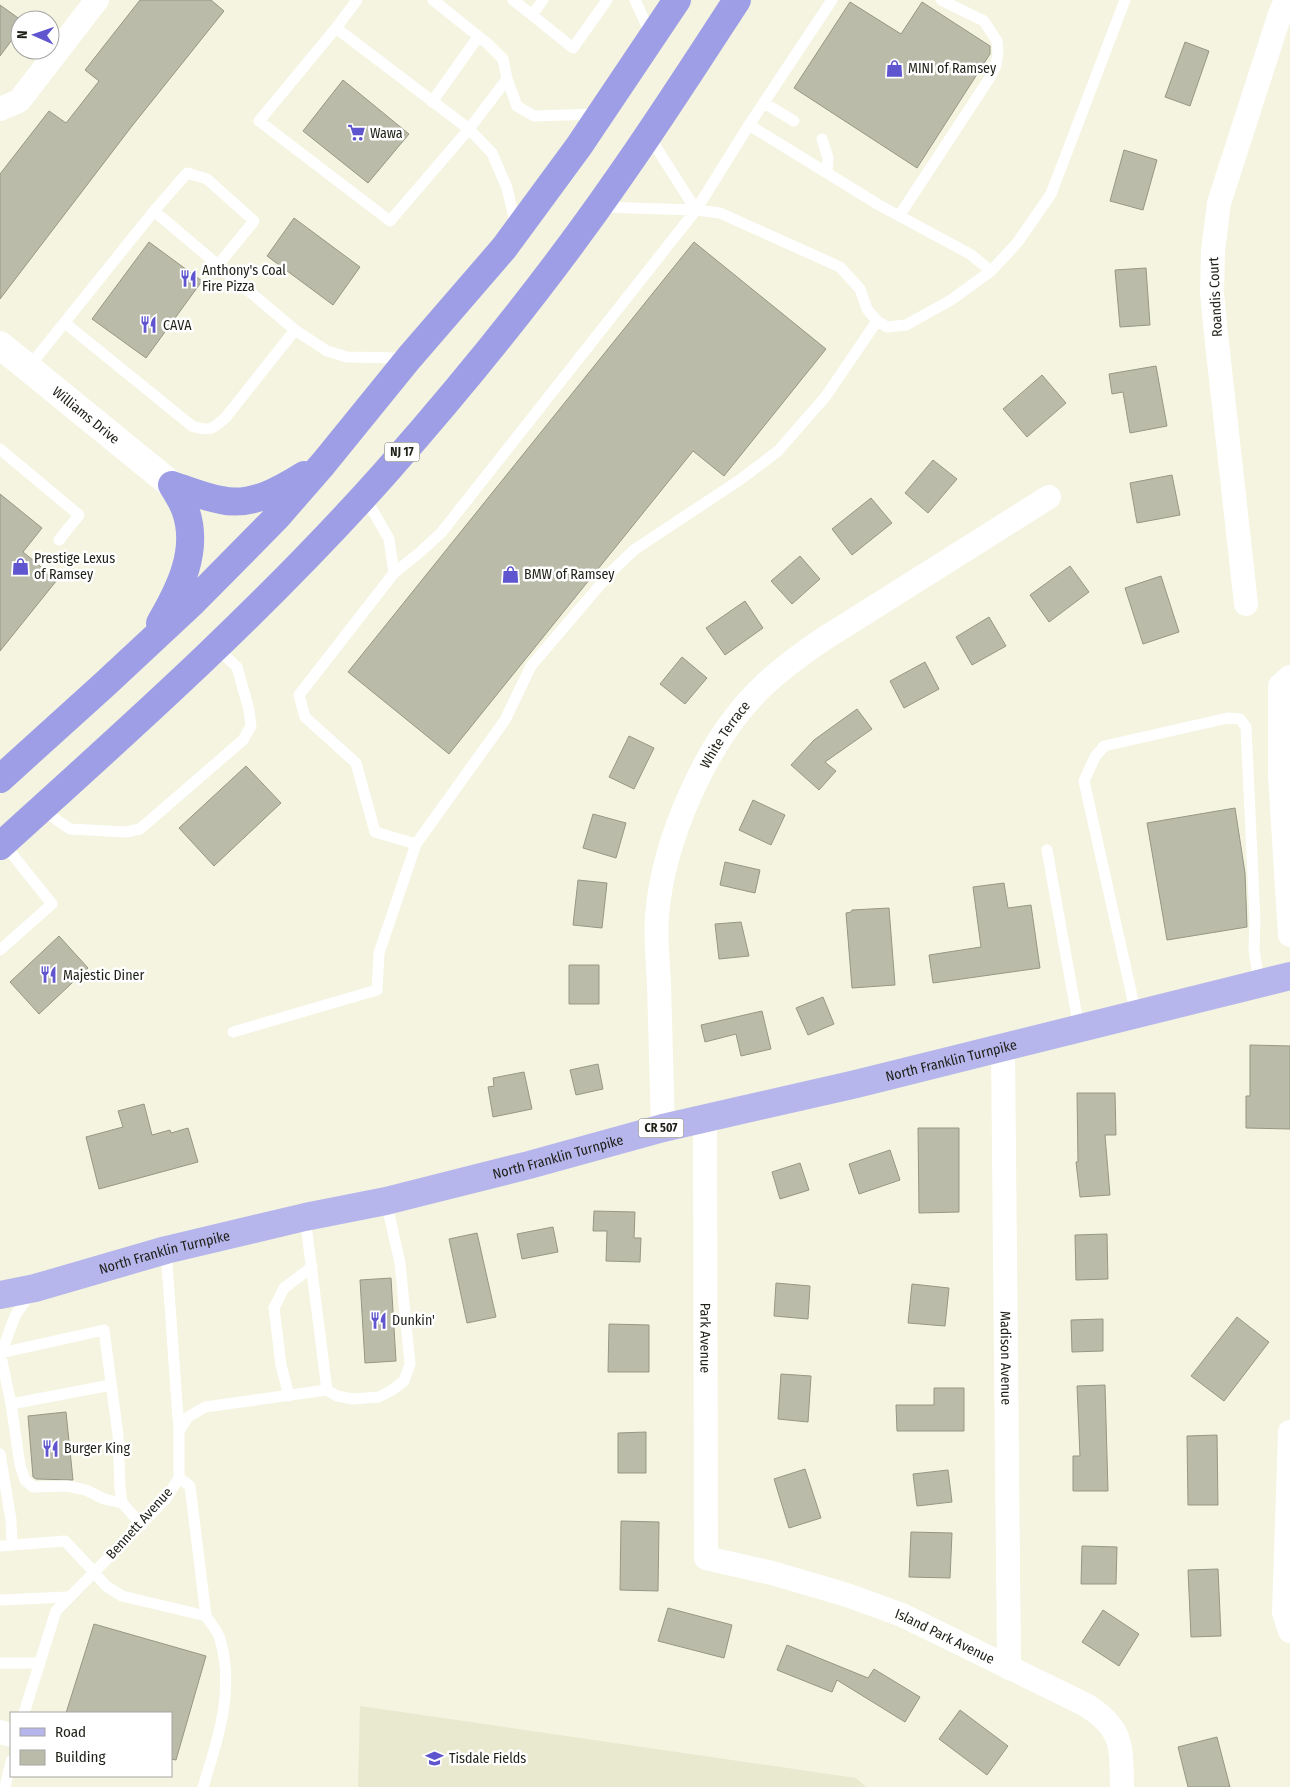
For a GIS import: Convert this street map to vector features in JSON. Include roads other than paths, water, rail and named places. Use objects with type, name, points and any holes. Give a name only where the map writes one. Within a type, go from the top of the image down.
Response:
[{"type":"highway","points":[[0,779],[193,602],[276,518],[323,464],[409,358],[517,231],[566,165],[677,0]]},
{"type":"highway","name":"NJ 17","points":[[2,844],[132,727],[216,647],[304,560],[385,473],[463,381],[545,278],[598,207],[649,135],[737,0]]},
{"type":"highway","points":[[172,485],[222,501],[241,501],[259,498],[276,492],[323,464]]},
{"type":"highway","points":[[149,643],[170,607],[188,563],[189,524],[185,508],[172,485]]},
{"type":"main road","name":"North Franklin Turnpike","points":[[0,1295],[35,1288],[166,1250],[305,1217],[386,1201],[663,1128],[1003,1049],[1290,976]]},
{"type":"street","points":[[0,109],[19,101],[97,0]]},
{"type":"street","name":"Roandis Court","points":[[1246,604],[1212,292],[1213,251],[1219,203],[1286,0]]},
{"type":"street","name":"Williams Drive","points":[[0,345],[172,485]]},
{"type":"street","name":"White Terrace","points":[[663,1128],[657,916],[665,866],[675,830],[711,753],[735,717],[759,689],[787,664],[1049,497]]},
{"type":"street","points":[[1290,677],[1280,686],[1280,775],[1290,935]]},
{"type":"street","name":"Madison Avenue","points":[[1003,1049],[1009,1668]]},
{"type":"street","name":"Park Avenue","points":[[705,1119],[706,1558]]},
{"type":"street","points":[[1290,1432],[1284,1613],[1290,1631]]},
{"type":"street","name":"Island Park Avenue","points":[[706,1558],[772,1573],[866,1602],[902,1616],[1086,1705],[1101,1714],[1114,1730],[1121,1747],[1122,1787]]},
{"type":"lane","points":[[357,0],[259,121],[390,222],[469,129],[507,79]]},
{"type":"lane","points":[[433,0],[503,59],[507,79],[518,106],[534,116],[601,114]]},
{"type":"lane","points":[[513,0],[573,48],[607,0]]},
{"type":"lane","points":[[532,15],[542,0]]},
{"type":"lane","points":[[635,0],[652,37]]},
{"type":"lane","points":[[416,844],[375,832],[356,763],[305,717],[299,695],[394,573],[441,532],[696,210],[749,124],[832,0]]},
{"type":"lane","points":[[899,216],[996,66],[997,41],[984,21],[941,0]]},
{"type":"lane","points":[[598,207],[696,210],[720,213],[840,267],[860,289],[867,309],[877,321],[888,327],[906,325],[951,300],[991,271],[1018,243],[1051,194],[1125,0]]},
{"type":"lane","points":[[336,28],[469,129],[492,153],[507,188],[517,231]]},
{"type":"lane","points":[[432,102],[478,37]]},
{"type":"lane","points":[[764,103],[794,121]]},
{"type":"lane","points":[[749,124],[899,216],[970,254],[991,271]]},
{"type":"lane","points":[[649,135],[696,210]]},
{"type":"lane","points":[[822,139],[828,158],[827,173]]},
{"type":"lane","points":[[28,368],[154,211],[187,173],[207,180],[254,221],[218,265]]},
{"type":"lane","points":[[154,211],[296,330],[327,351],[347,358],[409,358]]},
{"type":"lane","points":[[233,1032],[377,990],[379,953],[416,844],[506,720],[531,666],[612,571],[634,550],[741,479],[778,451],[826,396],[877,321]]},
{"type":"lane","points":[[65,322],[192,426],[205,430],[215,427],[226,417],[296,330]]},
{"type":"lane","points":[[0,449],[79,515],[59,540]]},
{"type":"lane","points":[[364,495],[389,539],[394,573]]},
{"type":"lane","points":[[40,809],[70,829],[126,832],[140,829],[243,740],[251,726],[249,710],[237,667],[216,647]]},
{"type":"lane","points":[[1136,1015],[1084,781],[1095,757],[1104,746],[1228,718],[1240,720],[1246,727],[1255,920],[1254,950],[1259,983]]},
{"type":"lane","points":[[0,950],[52,904],[2,844]]},
{"type":"lane","points":[[1047,850],[1080,1030]]},
{"type":"lane","points":[[180,1431],[188,1417],[205,1407],[327,1390],[336,1396],[353,1399],[379,1397],[404,1381],[410,1364],[400,1263],[386,1201]]},
{"type":"lane","points":[[305,1217],[327,1390]]},
{"type":"lane","name":"Bennett Avenue","points":[[24,1712],[56,1611],[67,1597],[142,1525],[165,1500],[179,1478],[180,1431],[166,1250]]},
{"type":"lane","points":[[289,1396],[281,1365],[274,1308],[284,1288],[312,1267]]},
{"type":"lane","points":[[35,1288],[16,1314],[0,1353],[11,1404],[20,1465],[25,1480],[33,1487],[67,1486],[86,1490],[122,1503],[142,1525]]},
{"type":"lane","points":[[0,1353],[104,1330],[118,1435],[122,1503]]},
{"type":"lane","points":[[11,1404],[111,1385]]},
{"type":"lane","points":[[0,1454],[11,1520],[12,1544]]},
{"type":"lane","points":[[179,1478],[190,1486],[206,1616],[220,1637],[227,1675],[221,1728],[203,1787]]},
{"type":"lane","points":[[0,1546],[65,1541],[106,1586],[122,1596],[206,1616]]},
{"type":"lane","points":[[0,1600],[67,1597]]},
{"type":"lane","points":[[0,1663],[40,1663]]},
{"type":"lane","points":[[6,1787],[10,1766]]},
{"type":"place","name":"MINI of Ramsey","points":[[894,68]]},
{"type":"place","name":"Wawa","points":[[356,133]]},
{"type":"place","name":"Anthony's Coal Fire Pizza","points":[[188,278]]},
{"type":"place","name":"CAVA","points":[[149,325]]},
{"type":"place","name":"Prestige Lexus of Ramsey","points":[[20,566]]},
{"type":"place","name":"BMW of Ramsey","points":[[510,574]]},
{"type":"place","name":"Majestic Diner","points":[[49,975]]},
{"type":"place","name":"Dunkin'","points":[[378,1320]]},
{"type":"place","name":"Burger King","points":[[50,1448]]},
{"type":"place","name":"Tisdale Fields","points":[[435,1758]]}]
